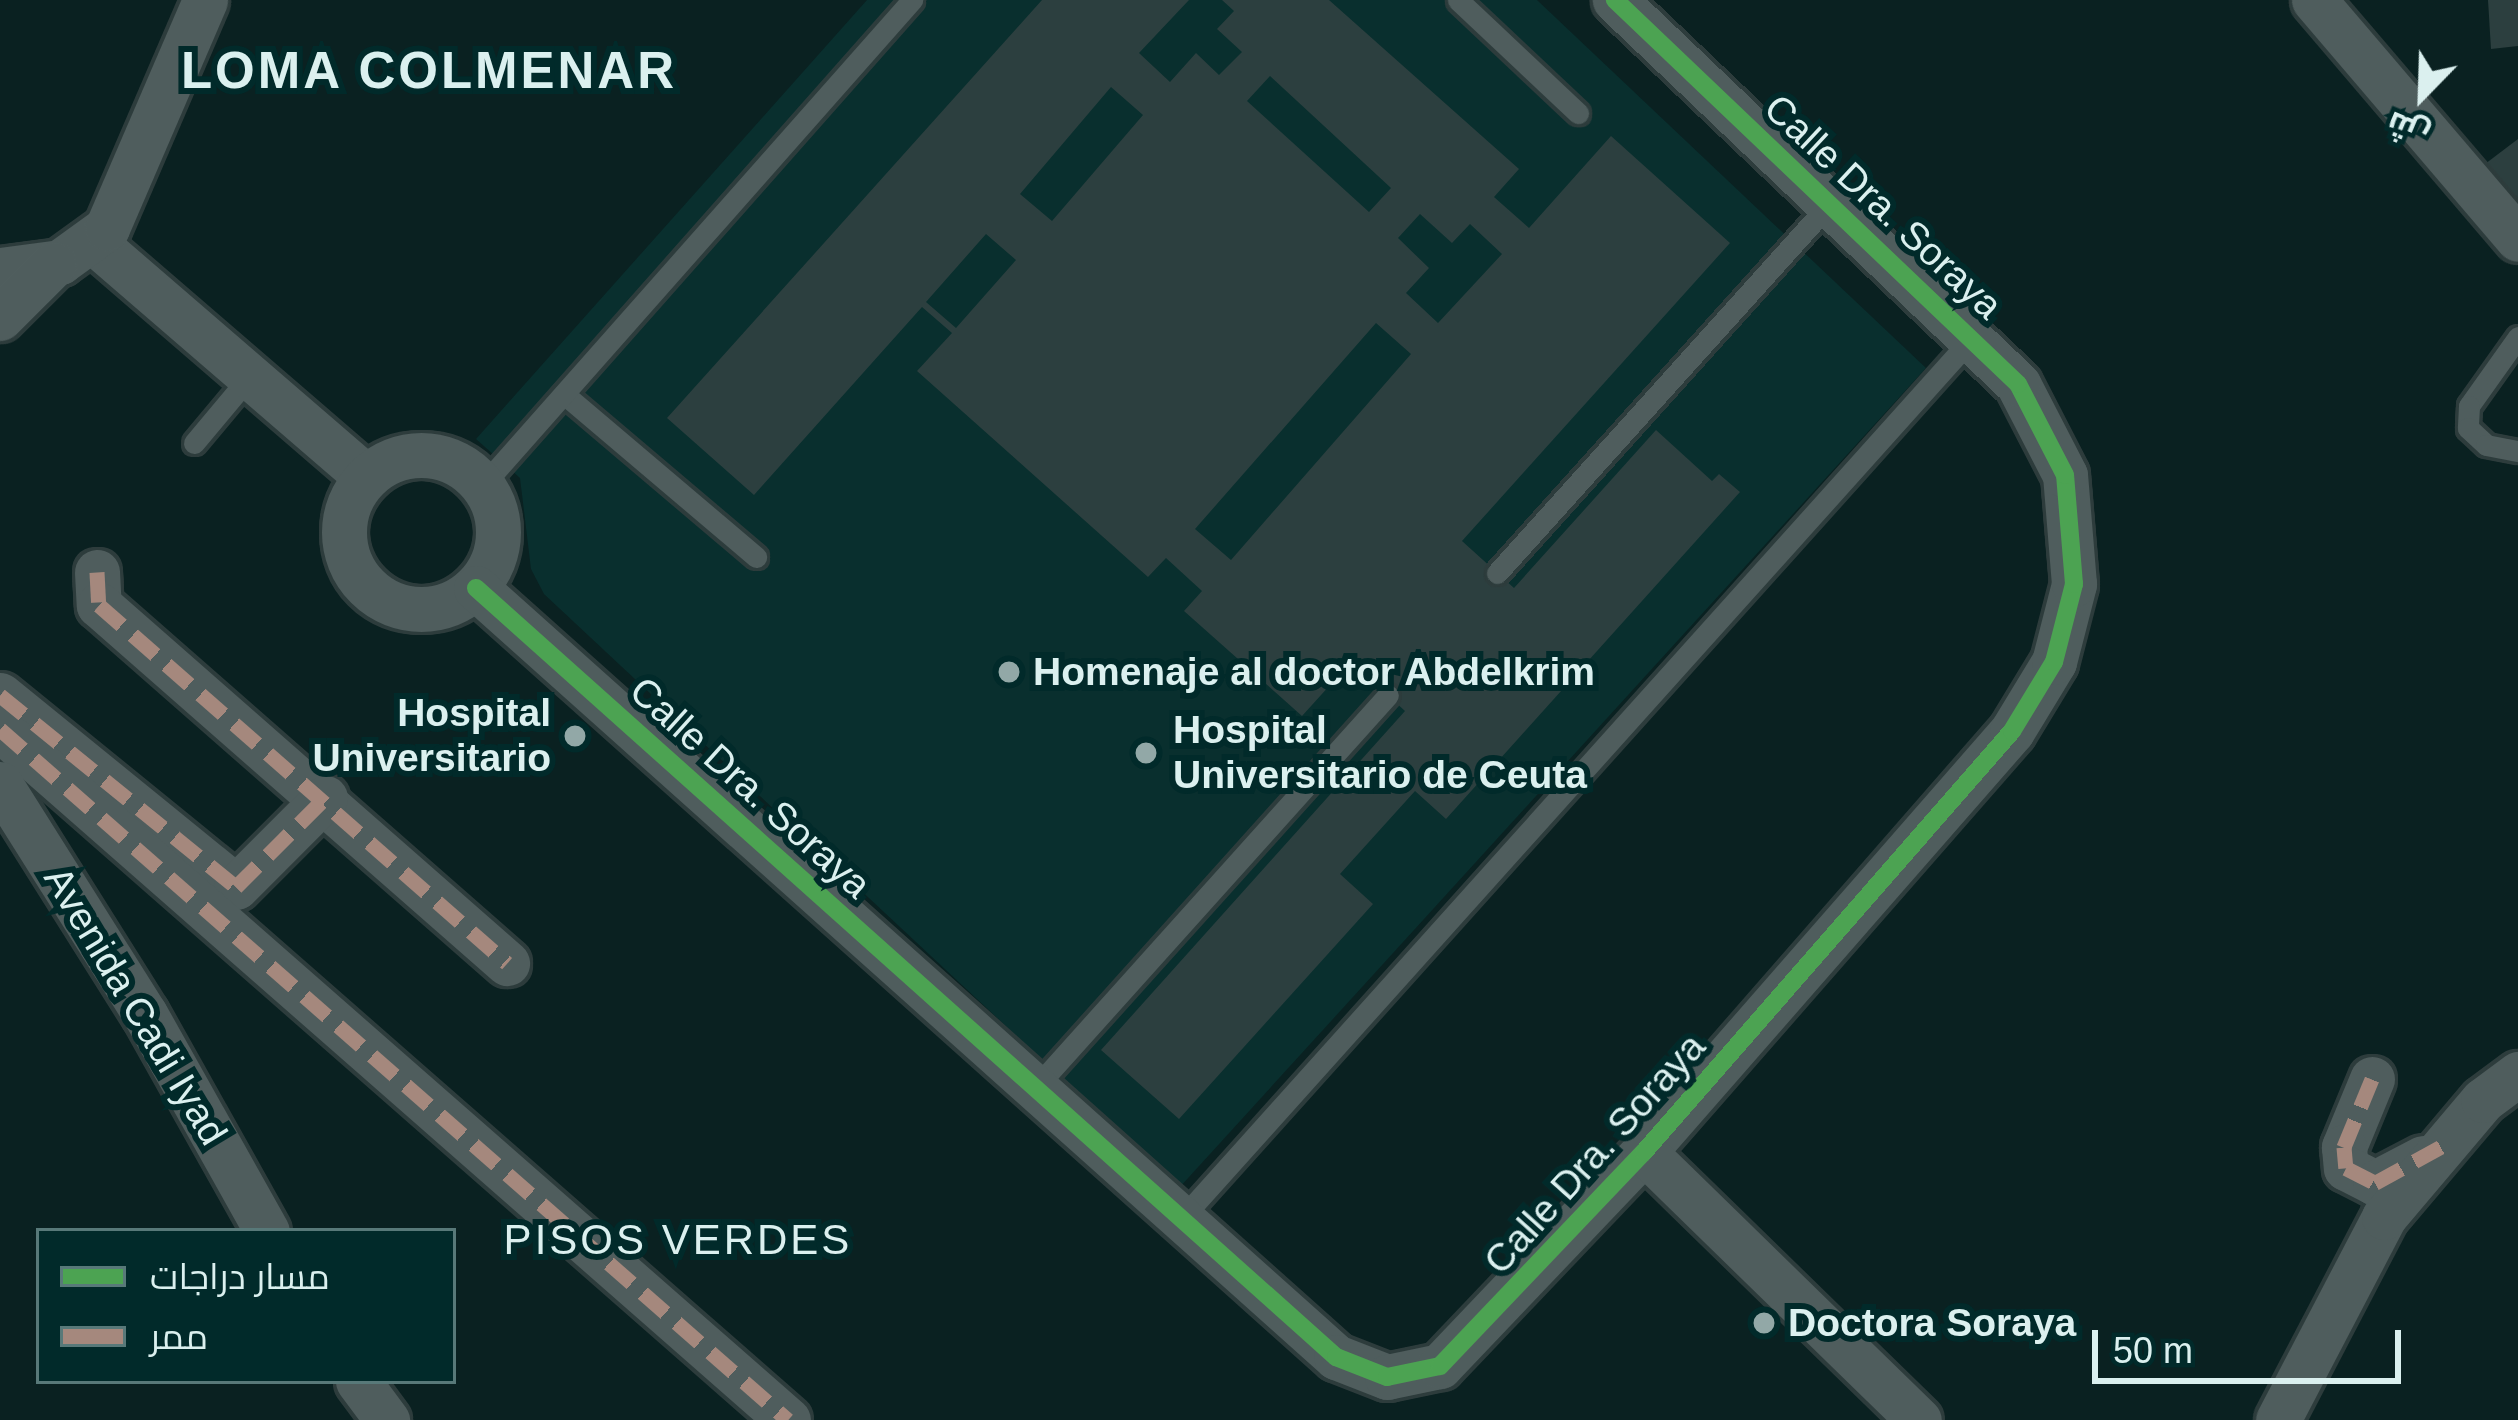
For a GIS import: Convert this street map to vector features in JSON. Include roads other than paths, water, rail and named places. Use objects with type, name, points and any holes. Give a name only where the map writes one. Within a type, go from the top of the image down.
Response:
[{"type":"street","points":[[0,318],[54,264],[94,242],[122,206],[205,0]]},
{"type":"street","name":"Calle Dra. Soraya","points":[[476,588],[1336,1357],[1369,1373],[1406,1376],[1456,1357],[1644,1152],[2012,730],[2054,662],[2074,584],[2066,475],[2038,412],[1973,337],[1615,0]]},
{"type":"street","points":[[2314,0],[2518,239]]},
{"type":"street","points":[[94,242],[366,477]]},
{"type":"street","points":[[0,270],[54,264]]},
{"type":"street","points":[[426,455],[467,470],[483,485],[494,505],[498,549],[476,588],[457,602],[409,609],[366,587],[344,544],[344,519],[366,477],[404,456],[426,455]]},
{"type":"street","points":[[97,572],[99,605],[325,798],[506,963]]},
{"type":"street","points":[[0,695],[236,887],[325,798]]},
{"type":"street","points":[[0,729],[788,1420]]},
{"type":"street","name":"Avenida Cadi Iyad","points":[[0,784],[145,1014],[265,1228]]},
{"type":"street","points":[[2278,1420],[2384,1217],[2446,1144],[2518,1073]]},
{"type":"street","points":[[2372,1079],[2344,1147],[2346,1168],[2375,1183],[2446,1144]]},
{"type":"street","points":[[1644,1152],[1919,1420]]},
{"type":"street","points":[[360,1384],[387,1420]]},
{"type":"lane","points":[[483,485],[912,0]]},
{"type":"lane","points":[[1457,0],[1578,113]]},
{"type":"lane","points":[[1498,573],[1830,203]]},
{"type":"lane","points":[[1181,1219],[1973,337]]},
{"type":"lane","points":[[2518,337],[2469,406],[2468,428],[2486,445],[2518,451]]},
{"type":"lane","points":[[194,443],[250,376]]},
{"type":"lane","points":[[564,394],[755,557]]},
{"type":"lane","points":[[1035,1088],[1388,695]]},
{"type":"place","name":"Homenaje al doctor Abdelkrim","points":[[1009,672]]},
{"type":"place","name":"Hospital Universitario","points":[[575,736]]},
{"type":"place","name":"Hospital Universitario de Ceuta","points":[[1146,753]]},
{"type":"place","name":"Doctora Soraya","points":[[1764,1323]]},
{"type":"district","name":"LOMA COLMENAR","points":[[429,71]]},
{"type":"district","name":"PISOS VERDES","points":[[678,1240]]}]
